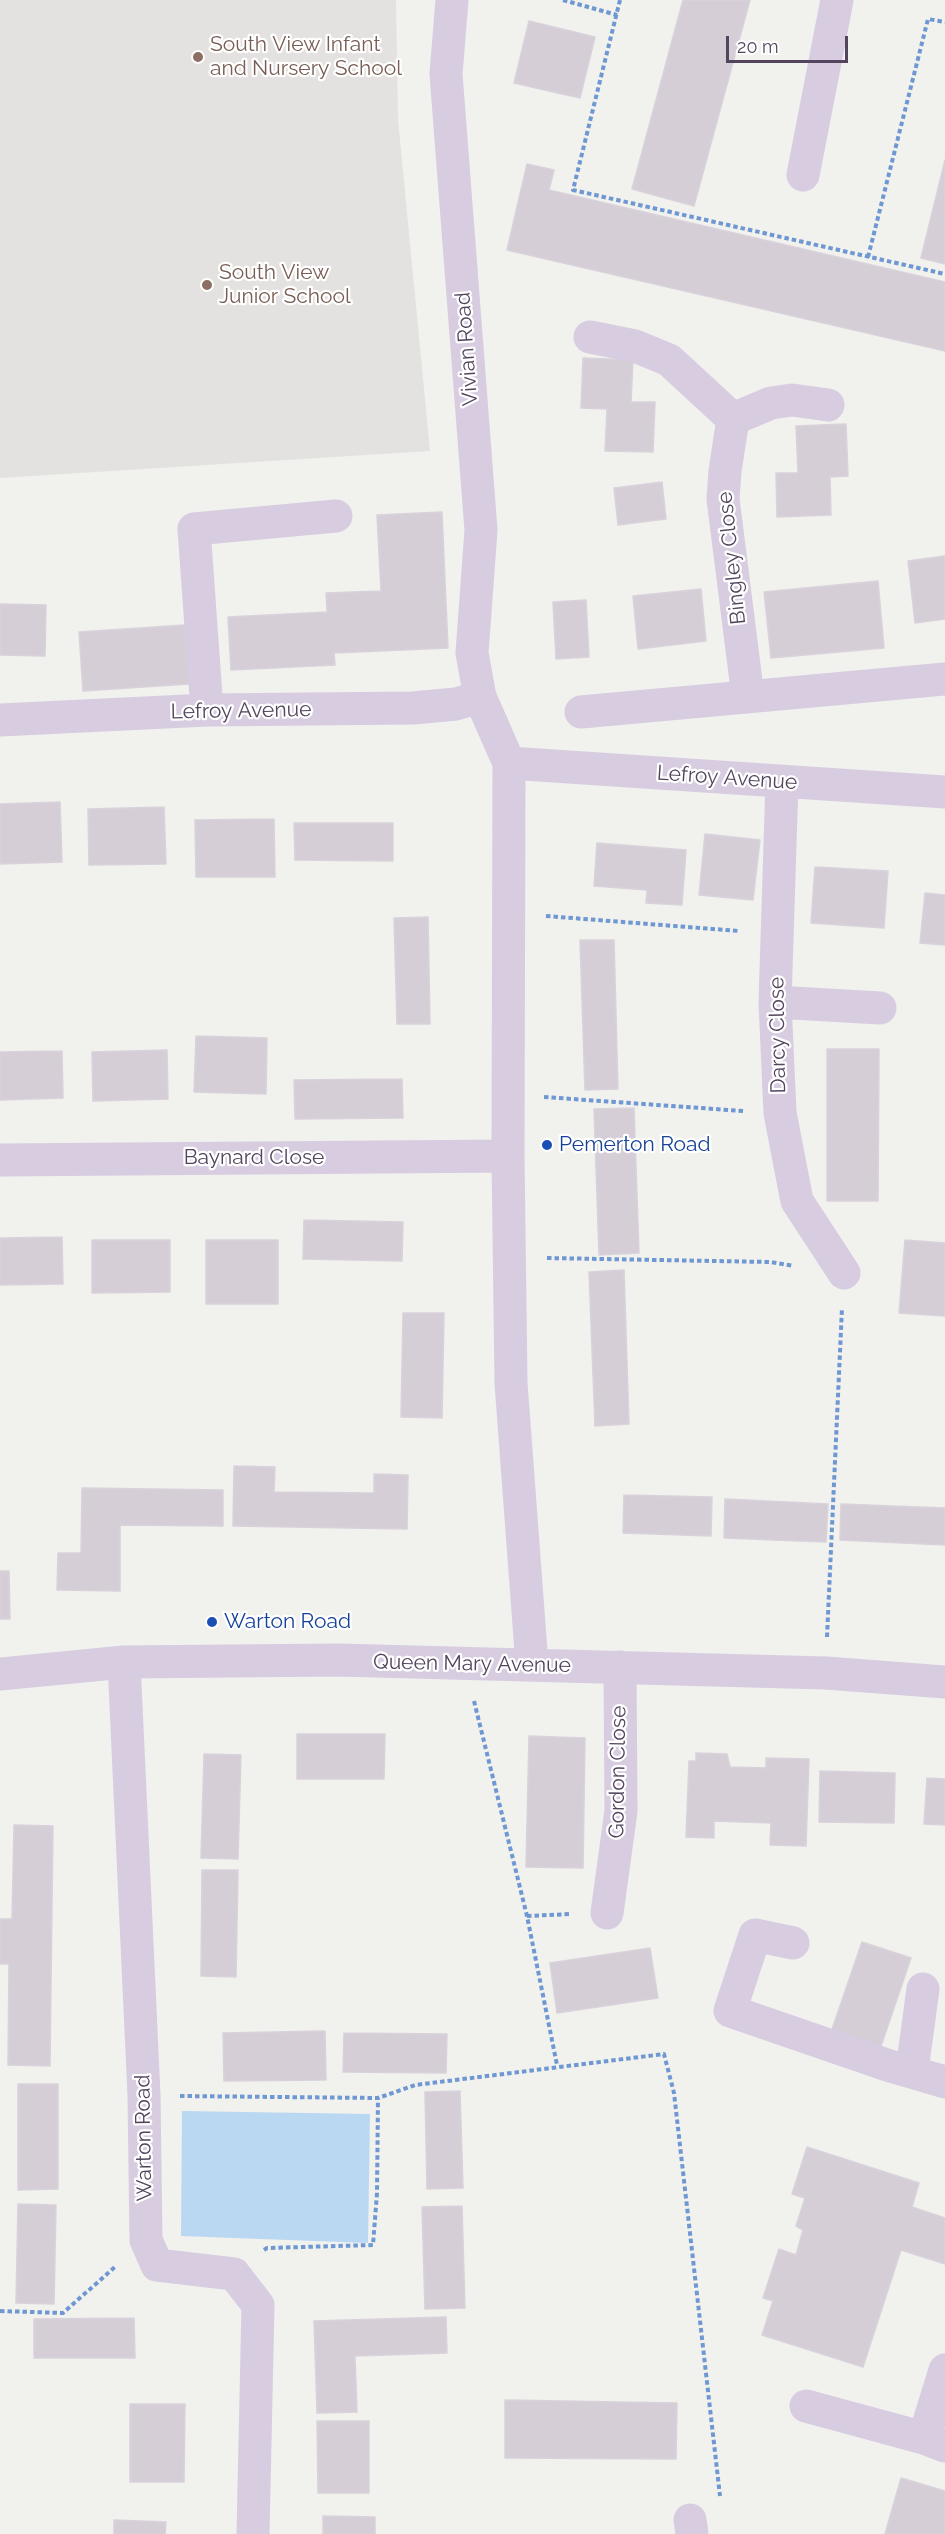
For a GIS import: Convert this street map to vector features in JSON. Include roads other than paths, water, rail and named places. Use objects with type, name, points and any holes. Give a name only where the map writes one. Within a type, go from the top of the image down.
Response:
[{"type":"street","name":"Vivian Road","points":[[452,0],[446,74],[481,530],[472,653],[480,697]]},
{"type":"street","points":[[803,175],[837,0]]},
{"type":"street","points":[[590,337],[635,346],[669,360],[733,419],[771,402],[792,400],[828,405]]},
{"type":"street","name":"Bingley Close","points":[[733,419],[723,499],[748,697]]},
{"type":"street","points":[[207,710],[194,529],[336,516]]},
{"type":"street","points":[[581,712],[945,679]]},
{"type":"street","name":"Lefroy Avenue","points":[[0,720],[207,710],[413,708],[456,704],[480,697]]},
{"type":"street","points":[[480,697],[509,763],[507,913],[511,1383],[532,1665]]},
{"type":"street","name":"Lefroy Avenue","points":[[509,763],[945,792]]},
{"type":"street","name":"Darcy Close","points":[[782,782],[779,934],[775,1002],[780,1113],[797,1201],[844,1273]]},
{"type":"street","points":[[775,1002],[880,1008]]},
{"type":"street","name":"Baynard Close","points":[[0,1160],[508,1156]]},
{"type":"street","name":"Queen Mary Avenue","points":[[0,1674],[124,1662],[338,1660],[826,1673],[945,1682]]},
{"type":"street","name":"Warton Road","points":[[124,1662],[144,2095],[146,2240],[157,2265],[234,2274],[258,2305],[253,2534]]},
{"type":"street","name":"Gordon Close","points":[[608,1913],[621,1811],[620,1667]]},
{"type":"street","points":[[793,1943],[755,1935],[730,2011],[945,2082]]},
{"type":"street","points":[[899,2068],[923,1989]]},
{"type":"street","points":[[806,2406],[934,2442],[945,2370]]},
{"type":"place","name":"South View Infant and Nursery School","points":[[198,57]]},
{"type":"place","name":"South View Junior School","points":[[207,285]]},
{"type":"place","name":"Pemerton Road","points":[[547,1145]]},
{"type":"place","name":"Warton Road","points":[[212,1622]]}]
